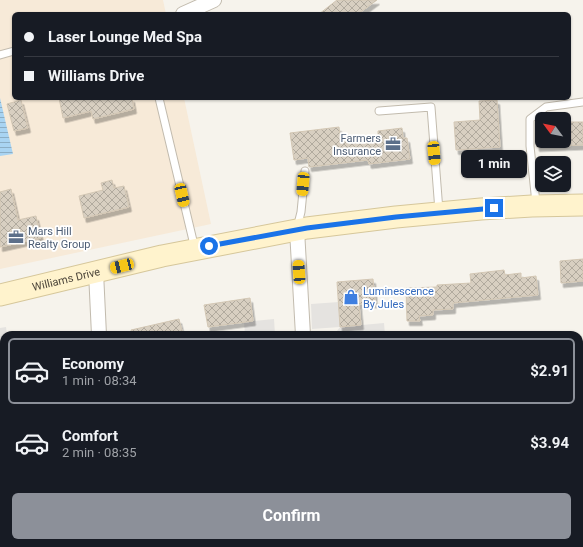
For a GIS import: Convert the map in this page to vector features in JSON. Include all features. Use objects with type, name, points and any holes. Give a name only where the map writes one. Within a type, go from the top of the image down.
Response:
[{"type":"main road","name":"Williams Drive","points":[[0,295],[195,249],[307,228],[396,217],[536,206],[583,205]]},
{"type":"street","points":[[187,12],[214,0]]},
{"type":"street","points":[[297,230],[303,331]]},
{"type":"street","points":[[96,272],[99,331]]},
{"type":"lane","points":[[0,55],[12,52]]},
{"type":"lane","points":[[158,100],[195,249]]},
{"type":"lane","points":[[536,206],[530,146],[530,120],[546,107],[583,102]]},
{"type":"lane","points":[[379,111],[431,107],[439,214]]},
{"type":"lane","points":[[297,230],[301,212],[305,171]]},
{"type":"shaded area","points":[[0,0],[163,0],[166,12],[12,12],[12,100],[184,100],[211,224],[0,269]]},
{"type":"shaded area","points":[[339,302],[340,327],[312,329],[311,304]]},
{"type":"shaded area","points":[[274,319],[275,331],[245,331],[244,322]]},
{"type":"shaded area","points":[[384,323],[385,331],[337,331],[340,327]]},
{"type":"shaded area","points":[[6,327],[6,331],[0,331],[0,328]]},
{"type":"water","points":[[0,98],[13,154],[0,156]]},
{"type":"building","points":[[337,0],[377,0],[361,12],[322,12]]},
{"type":"building","points":[[21,100],[28,128],[14,131],[7,104]]},
{"type":"building","points":[[59,100],[132,100],[134,109],[93,119],[91,111],[63,118]]},
{"type":"building","points":[[497,100],[500,147],[456,150],[454,122],[480,120],[479,101]]},
{"type":"building","points":[[571,122],[583,122],[583,145],[571,146]]},
{"type":"building","points":[[339,127],[340,136],[349,135],[350,142],[378,139],[378,131],[402,128],[403,138],[407,138],[410,159],[369,164],[368,160],[309,167],[308,158],[294,160],[290,133]]},
{"type":"building","points":[[112,180],[114,188],[124,186],[129,207],[84,218],[79,196],[103,190],[101,183]]},
{"type":"building","points":[[11,189],[18,220],[36,216],[41,238],[0,247],[0,192]]},
{"type":"building","points":[[583,259],[583,281],[561,283],[560,261]]},
{"type":"building","points":[[504,270],[505,275],[521,273],[521,278],[536,276],[538,295],[453,303],[453,309],[433,310],[433,315],[419,316],[420,321],[407,321],[406,288],[437,287],[437,285],[471,283],[470,274]]},
{"type":"building","points":[[373,279],[375,303],[359,304],[361,325],[340,327],[337,282]]},
{"type":"building","points":[[250,298],[253,321],[208,327],[204,305]]},
{"type":"building","points":[[179,319],[182,331],[131,331]]},
{"type":"place","name":"Farmers Insurance","points":[[393,144]]},
{"type":"place","name":"Mars Hill Realty Group","points":[[16,237]]},
{"type":"place","name":"Luminescence By Jules","points":[[351,297]]},
{"type":"route","points":[[209,246],[307,228],[396,217],[494,208]]}]
